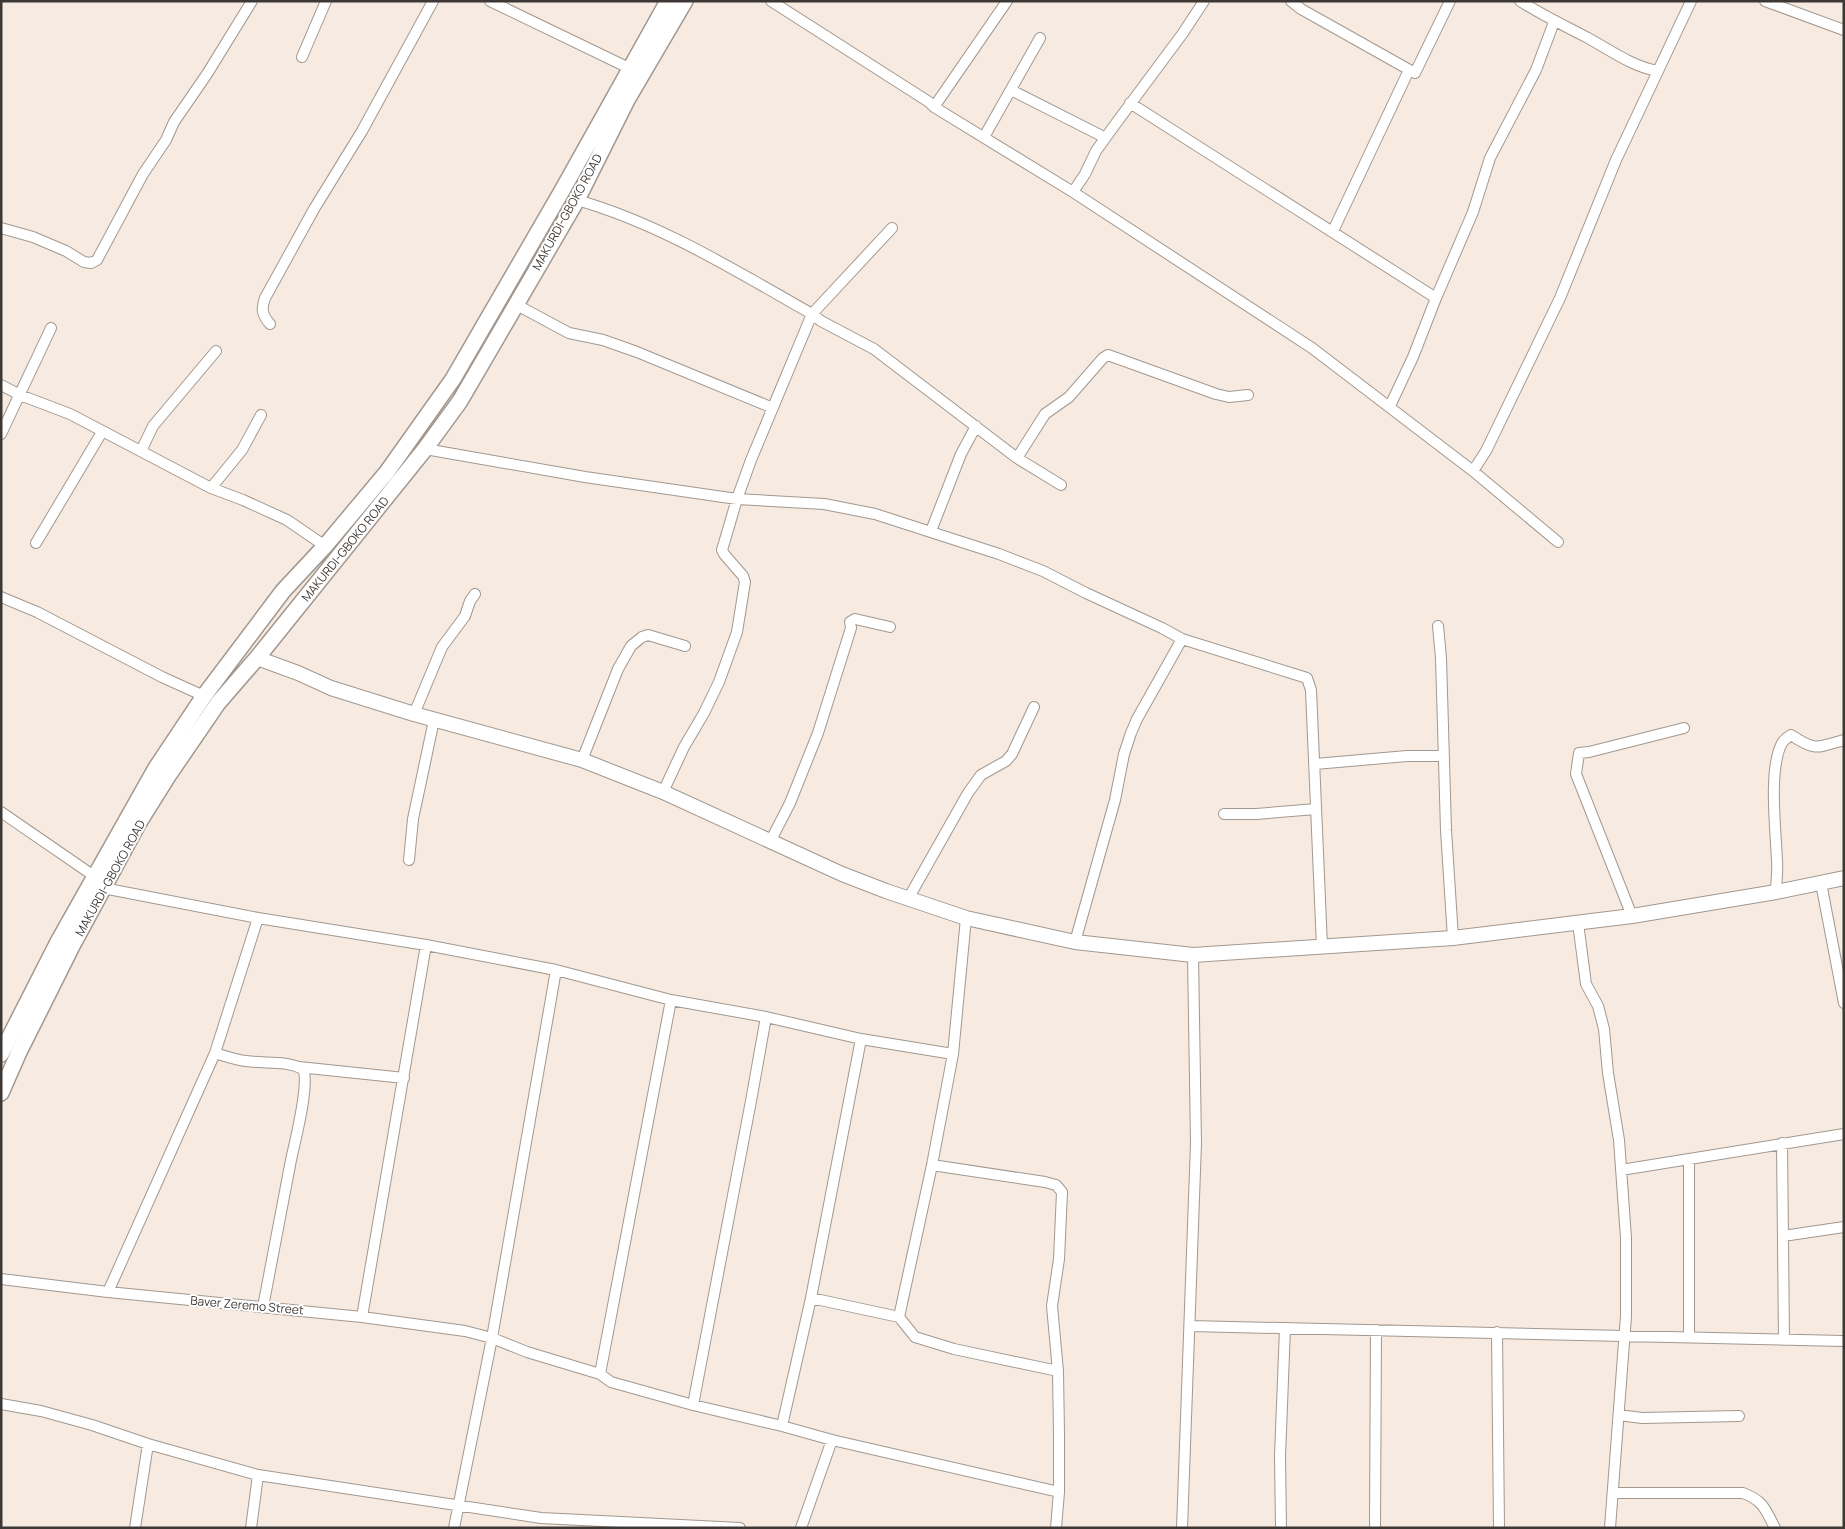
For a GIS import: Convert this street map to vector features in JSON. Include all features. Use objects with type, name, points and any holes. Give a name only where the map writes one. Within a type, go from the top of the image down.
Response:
[{"type":"main road","points":[[2,1049],[58,942],[99,882],[156,768],[204,696],[283,591],[325,546],[387,472],[453,379],[668,1]]},
{"type":"main road","name":"MAKURDI-GBOKO ROAD","points":[[1,1094],[99,882],[218,703],[257,658],[425,449],[460,401],[576,200],[627,100],[685,1]]},
{"type":"street","points":[[1,228],[33,237],[66,251],[84,262],[91,263],[97,260],[143,174],[166,140],[174,122],[252,1]]},
{"type":"street","points":[[302,57],[326,1]]},
{"type":"street","points":[[270,324],[263,313],[262,306],[265,298],[314,209],[362,131],[433,1]]},
{"type":"street","points":[[490,1],[631,69]]},
{"type":"street","points":[[771,1],[934,107],[1073,192],[1312,348],[1473,471],[1558,542]]},
{"type":"street","points":[[934,107],[1007,1]]},
{"type":"street","points":[[1073,192],[1085,174],[1096,151],[1183,33],[1204,1]]},
{"type":"street","points":[[1291,1],[1415,73],[1450,1]]},
{"type":"street","points":[[1520,1],[1554,22],[1648,69],[1658,71]]},
{"type":"street","points":[[1473,471],[1486,451],[1560,298],[1616,160],[1691,1]]},
{"type":"street","points":[[1765,1],[1844,30]]},
{"type":"street","points":[[1390,406],[1413,357],[1473,212],[1490,158],[1536,70],[1554,22]]},
{"type":"street","points":[[984,137],[1040,38]]},
{"type":"street","points":[[1334,231],[1410,70]]},
{"type":"street","points":[[1011,90],[1100,134]]},
{"type":"street","points":[[1130,103],[1334,231],[1436,298]]},
{"type":"street","points":[[576,200],[602,207],[641,222],[687,244],[812,314],[821,321],[874,349],[1017,458],[1060,485]]},
{"type":"street","points":[[663,792],[684,747],[719,682],[737,632],[745,582],[744,576],[722,550],[751,460],[812,314],[892,228]]},
{"type":"street","points":[[515,304],[569,333],[603,340],[628,349],[773,408]]},
{"type":"street","points":[[1,434],[51,328]]},
{"type":"street","points":[[141,451],[154,426],[216,351]]},
{"type":"street","points":[[1017,458],[1045,414],[1069,396],[1103,358],[1108,356],[1216,394],[1229,397],[1248,395]]},
{"type":"street","points":[[1,385],[20,395],[70,414],[211,488],[287,520],[325,546]]},
{"type":"street","points":[[211,488],[242,450],[260,415]]},
{"type":"street","points":[[931,531],[960,454],[976,426]]},
{"type":"street","points":[[36,543],[102,432]]},
{"type":"street","points":[[425,449],[585,477],[737,499],[824,504],[875,514],[999,554],[1043,571],[1182,639],[1307,678],[1311,690],[1322,947]]},
{"type":"street","points":[[414,714],[442,647],[464,616],[475,594]]},
{"type":"street","points":[[1,597],[37,612],[162,677],[204,696]]},
{"type":"street","points":[[771,840],[790,803],[818,733],[851,628],[850,622],[855,619],[890,627]]},
{"type":"street","points":[[1438,626],[1441,658],[1442,756],[1454,938]]},
{"type":"street","points":[[582,760],[618,669],[631,646],[642,637],[648,635],[685,646]]},
{"type":"street","points":[[1074,942],[1115,800],[1124,754],[1131,733],[1182,639]]},
{"type":"street","points":[[257,658],[298,673],[331,688],[434,720],[582,760],[663,792],[842,874],[908,899],[966,918],[1074,942],[1194,955],[1454,938],[1632,916],[1776,892],[1844,878]]},
{"type":"street","points":[[908,899],[968,793],[981,775],[1006,762],[1012,754],[1034,707]]},
{"type":"street","points":[[409,860],[413,819],[434,720]]},
{"type":"street","points":[[1632,916],[1576,774],[1579,753],[1684,728]]},
{"type":"street","points":[[1776,892],[1775,778],[1782,742],[1791,735],[1807,746],[1813,747],[1844,740]]},
{"type":"street","points":[[1315,764],[1407,756],[1442,756]]},
{"type":"street","points":[[1224,814],[1256,814],[1316,808]]},
{"type":"street","points":[[1,812],[99,882],[258,918],[426,945],[556,970],[671,1000],[766,1017],[861,1039],[953,1054]]},
{"type":"street","points":[[1821,883],[1844,1002]]},
{"type":"street","points":[[108,1292],[215,1053],[258,918]]},
{"type":"street","points":[[900,1317],[953,1054],[966,918]]},
{"type":"street","points":[[1578,923],[1586,984],[1598,1006],[1604,1029],[1608,1073],[1619,1140],[1627,1256],[1627,1291],[1610,1528]]},
{"type":"street","points":[[362,1316],[426,945]]},
{"type":"street","points":[[1182,1528],[1196,1143],[1194,955]]},
{"type":"street","points":[[454,1528],[492,1338],[556,970]]},
{"type":"street","points":[[600,1374],[671,1000]]},
{"type":"street","points":[[693,1405],[766,1017]]},
{"type":"street","points":[[782,1426],[810,1298],[861,1039]]},
{"type":"street","points":[[215,1053],[246,1061],[273,1062],[299,1067],[404,1078]]},
{"type":"street","points":[[263,1307],[304,1090],[305,1074],[303,1069],[299,1067]]},
{"type":"street","points":[[1621,1170],[1844,1134]]},
{"type":"street","points":[[1782,1143],[1784,1340]]},
{"type":"street","points":[[1689,1159],[1689,1337]]},
{"type":"street","points":[[932,1165],[1045,1182],[1056,1185],[1060,1189],[1062,1207],[1059,1259],[1052,1306],[1058,1370],[1059,1492],[1056,1528]]},
{"type":"street","points":[[1783,1236],[1844,1227]]},
{"type":"street","name":"Baver Zeremo Street","points":[[1,1279],[108,1292],[362,1316],[465,1331],[492,1338],[527,1352],[600,1374],[612,1382],[693,1405],[832,1440],[1059,1492]]},
{"type":"street","points":[[810,1298],[900,1317],[915,1337],[954,1348],[1058,1370]]},
{"type":"street","points":[[1190,1326],[1844,1341]]},
{"type":"street","points":[[1281,1528],[1280,1456],[1285,1328]]},
{"type":"street","points":[[1375,1528],[1376,1330]]},
{"type":"street","points":[[1497,1332],[1499,1528]]},
{"type":"street","points":[[1,1404],[41,1411],[92,1425],[148,1444],[258,1476],[459,1507],[540,1523],[740,1528]]},
{"type":"street","points":[[1619,1415],[1642,1418],[1739,1416]]},
{"type":"street","points":[[801,1528],[832,1440]]},
{"type":"street","points":[[136,1528],[148,1444]]},
{"type":"street","points":[[251,1528],[258,1476]]},
{"type":"street","points":[[1613,1493],[1742,1493],[1760,1502],[1775,1528]]}]
